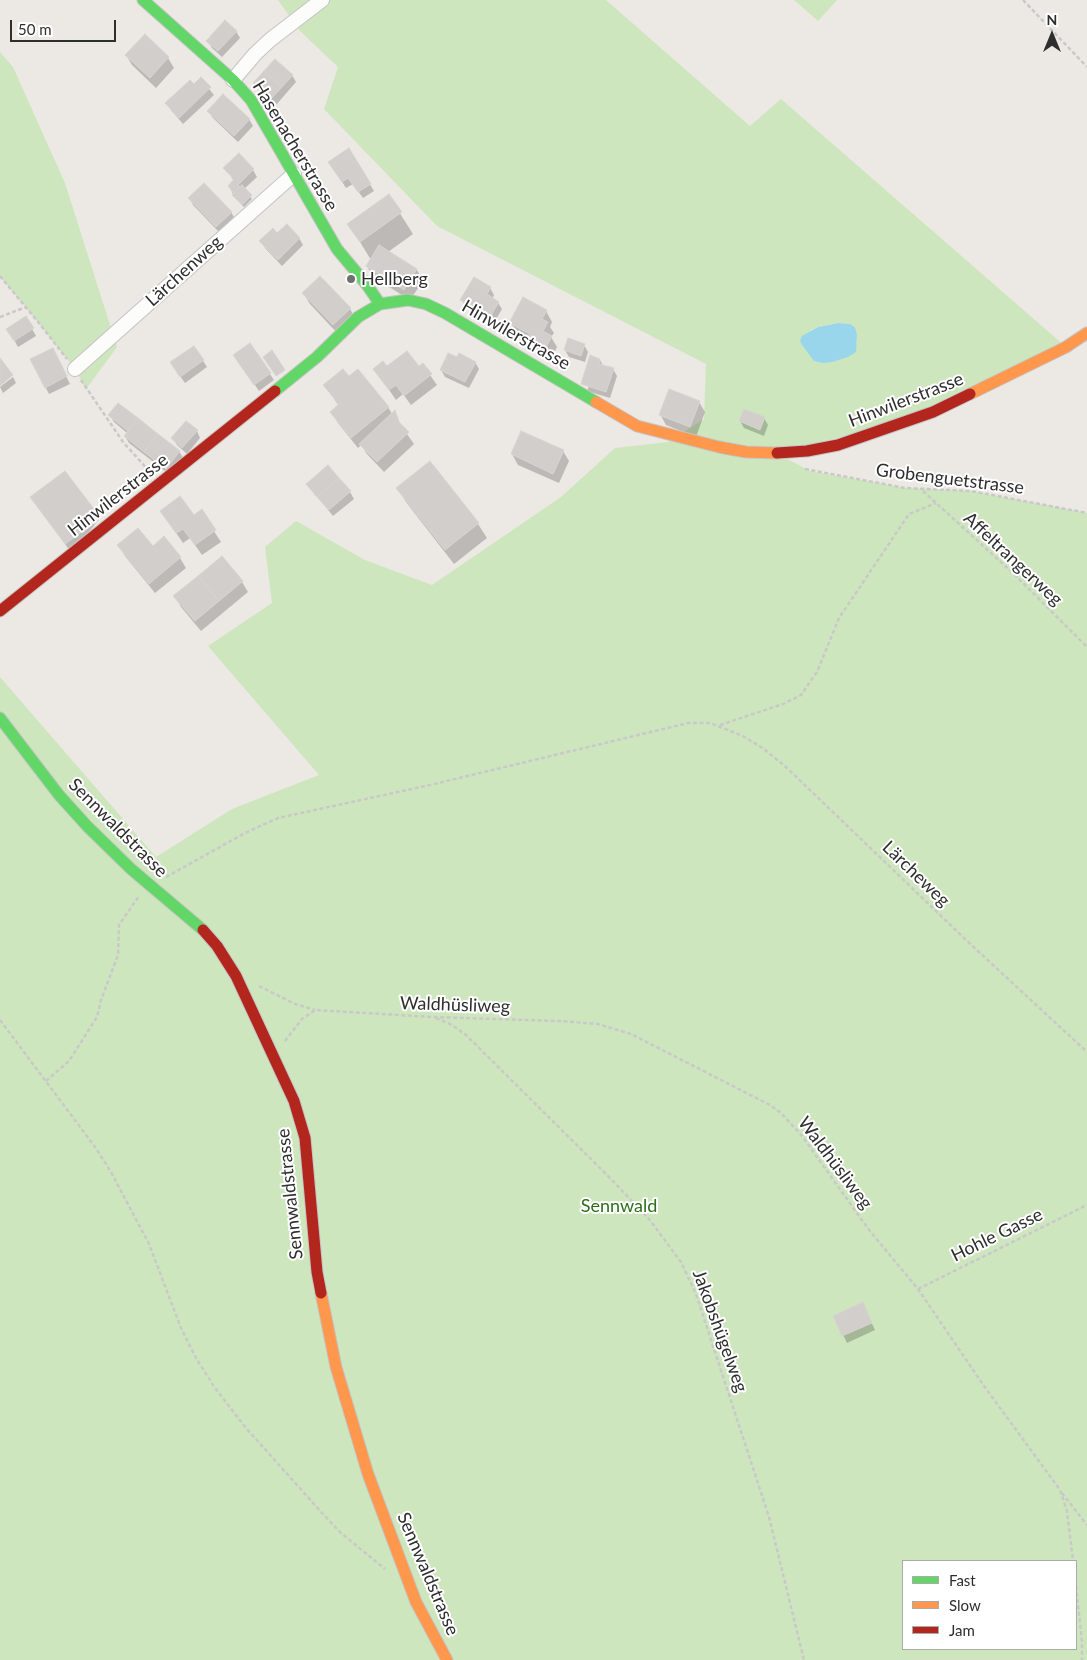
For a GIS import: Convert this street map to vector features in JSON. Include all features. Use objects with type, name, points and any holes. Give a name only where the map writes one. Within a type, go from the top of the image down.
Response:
[{"type":"street","name":"Hasenacherstrasse","points":[[143,0],[233,80],[251,100],[337,249],[368,285],[380,304]]},
{"type":"street","points":[[233,80],[255,54],[270,40],[322,0]]},
{"type":"street","name":"Lärchenweg","points":[[75,369],[294,174]]},
{"type":"street","name":"Hinwilerstrasse","points":[[0,611],[161,484],[317,357],[358,317],[380,304],[408,300],[426,304],[445,313],[637,426],[718,447],[746,452],[777,453],[807,451],[838,445],[933,412],[1024,369],[1066,347],[1087,333]]},
{"type":"street","name":"Sennwaldstrasse","points":[[0,718],[58,796],[150,886],[192,920],[217,946],[236,976],[294,1101],[305,1138],[317,1272],[336,1367],[351,1421],[368,1474],[416,1602],[446,1660]]},
{"type":"path","points":[[1023,0],[1087,67]]},
{"type":"path","points":[[0,276],[75,369],[123,442],[161,484]]},
{"type":"path","points":[[0,317],[26,306]]},
{"type":"path","name":"Grobenguetstrasse","points":[[810,471],[922,490],[970,491],[1087,513]]},
{"type":"path","name":"Affeltrangerweg","points":[[922,490],[1016,576],[1087,647]]},
{"type":"path","points":[[46,1082],[69,1061],[96,1020],[116,958],[119,925],[139,896],[150,886],[245,833],[284,816],[416,788],[688,723],[704,722],[718,725],[783,704],[801,695],[817,672],[839,618],[909,514],[936,502]]},
{"type":"path","name":"Lärcheweg","points":[[718,725],[754,742],[786,766],[965,939],[1087,1052]]},
{"type":"path","name":"Waldhüsliweg","points":[[258,986],[295,1004],[315,1010],[598,1024],[645,1040],[756,1097],[781,1114],[802,1136],[869,1230],[918,1289],[984,1386],[1060,1490],[1067,1511],[1073,1560]]},
{"type":"path","points":[[274,1057],[297,1025],[315,1010]]},
{"type":"path","name":"Jakobshügelweg","points":[[432,1017],[452,1025],[476,1044],[631,1199],[664,1237],[681,1262],[696,1294],[769,1517],[804,1660]]},
{"type":"path","points":[[0,1020],[112,1172],[149,1244],[181,1328],[196,1358],[215,1388],[246,1428],[334,1526],[357,1548],[389,1572]]},
{"type":"path","name":"Hohle Gasse","points":[[918,1289],[1087,1205]]},
{"type":"path","points":[[1060,1490],[1087,1525]]},
{"type":"path","points":[[1077,1595],[1082,1660]]},
{"type":"green space","name":"Sennwald","points":[[278,0],[606,0],[750,126],[781,99],[1066,347],[933,412],[778,454],[810,471],[905,488],[971,491],[1087,513],[1087,1660],[0,1660],[0,677],[156,857],[232,809],[319,775],[208,646],[272,603],[265,547],[296,521],[365,560],[432,585],[561,497],[615,448],[668,442],[704,419],[706,364],[437,226],[324,109],[338,67],[300,31]],"holes":[[[838,323],[850,324],[855,327],[857,340],[855,353],[808,352],[802,345],[811,330]]]},
{"type":"green space","points":[[794,0],[837,0],[818,21]]},
{"type":"green space","points":[[0,52],[13,67],[65,183],[117,347],[86,389],[75,369],[0,276]]},
{"type":"water","points":[[838,323],[850,324],[855,327],[857,335],[856,352],[848,357],[832,362],[814,361],[800,341],[802,336],[818,327]]},
{"type":"building","points":[[225,20],[237,31],[218,51],[206,41]]},
{"type":"building","points":[[145,34],[169,57],[150,78],[125,55]]},
{"type":"building","points":[[275,59],[293,75],[282,87],[264,71]]},
{"type":"building","points":[[264,71],[282,87],[271,99],[253,83]]},
{"type":"building","points":[[201,77],[211,87],[179,118],[165,103],[190,80],[194,84]]},
{"type":"building","points":[[223,94],[250,119],[234,136],[207,111]]},
{"type":"building","points":[[349,148],[371,184],[358,192],[348,178],[342,182],[328,162]]},
{"type":"building","points":[[239,153],[254,169],[238,185],[240,187],[234,193],[228,186],[234,179],[223,168]]},
{"type":"building","points":[[204,183],[232,212],[216,227],[188,198]]},
{"type":"building","points":[[242,185],[252,195],[242,205],[232,195]]},
{"type":"building","points":[[389,194],[402,212],[360,242],[347,224]]},
{"type":"building","points":[[287,224],[300,238],[278,260],[259,241],[273,228],[277,233]]},
{"type":"building","points":[[379,245],[417,269],[404,290],[366,266]]},
{"type":"building","points":[[320,276],[351,308],[333,325],[302,293]]},
{"type":"building","points":[[474,277],[491,287],[487,294],[499,302],[490,317],[460,300]]},
{"type":"building","points":[[523,297],[547,310],[542,319],[548,322],[543,331],[552,336],[545,349],[526,339],[530,334],[509,323]]},
{"type":"building","points":[[26,316],[34,328],[14,341],[6,329]]},
{"type":"building","points":[[568,338],[585,344],[581,356],[564,350]]},
{"type":"building","points":[[250,343],[271,373],[254,385],[233,355]]},
{"type":"building","points":[[194,346],[204,360],[180,377],[170,362]]},
{"type":"building","points":[[53,348],[67,376],[45,388],[30,359]]},
{"type":"building","points":[[272,350],[285,370],[276,376],[263,357]]},
{"type":"building","points":[[407,351],[419,366],[423,363],[432,374],[404,396],[396,385],[389,390],[373,369],[383,361],[387,366]]},
{"type":"building","points":[[448,353],[457,357],[459,353],[476,362],[465,382],[440,370]]},
{"type":"building","points":[[590,355],[600,359],[599,364],[614,368],[606,392],[581,384]]},
{"type":"building","points":[[0,358],[13,375],[0,386]]},
{"type":"building","points":[[343,369],[349,376],[358,369],[389,407],[351,438],[330,412],[339,404],[323,385]]},
{"type":"building","points":[[669,389],[700,401],[690,427],[659,415]]},
{"type":"building","points":[[118,403],[138,418],[128,431],[108,415]]},
{"type":"building","points":[[744,409],[765,417],[760,430],[739,421]]},
{"type":"building","points":[[395,410],[399,422],[409,432],[377,462],[359,444]]},
{"type":"building","points":[[138,418],[158,434],[144,452],[124,436]]},
{"type":"building","points":[[186,421],[198,430],[182,448],[171,438]]},
{"type":"building","points":[[521,431],[564,450],[553,474],[511,454]]},
{"type":"building","points":[[158,434],[180,451],[166,469],[144,452]]},
{"type":"building","points":[[430,461],[479,523],[445,550],[396,488]]},
{"type":"building","points":[[328,465],[339,478],[317,497],[306,484]]},
{"type":"building","points":[[65,471],[101,518],[65,544],[30,497]]},
{"type":"building","points":[[339,478],[351,491],[329,510],[317,497]]},
{"type":"building","points":[[180,496],[194,515],[202,509],[216,530],[195,545],[183,529],[176,533],[160,511]]},
{"type":"building","points":[[138,528],[153,546],[164,536],[181,557],[149,584],[117,545]]},
{"type":"building","points":[[222,556],[243,581],[219,601],[198,576]]},
{"type":"building","points":[[198,576],[219,601],[195,621],[173,596]]},
{"type":"building","points":[[863,1302],[872,1323],[842,1336],[833,1316]]},
{"type":"traffic: fast","points":[[143,0],[233,80],[251,100],[337,249],[380,304]]},
{"type":"traffic: fast","points":[[275,391],[317,357],[358,317],[380,304],[408,300],[426,304],[445,313],[596,402]]},
{"type":"traffic: fast","points":[[0,718],[59,795],[87,826],[131,869],[203,930]]},
{"type":"traffic: slow","points":[[970,394],[1066,347],[1087,333]]},
{"type":"traffic: slow","points":[[596,402],[637,426],[719,447],[746,452],[777,453]]},
{"type":"traffic: slow","points":[[321,1293],[336,1367],[368,1474],[416,1602],[447,1660]]},
{"type":"traffic: jam","points":[[0,611],[275,391]]},
{"type":"traffic: jam","points":[[777,453],[807,451],[838,445],[933,412],[970,394]]},
{"type":"traffic: jam","points":[[203,930],[217,946],[236,976],[294,1101],[305,1138],[317,1272],[321,1293]]},
{"type":"place","name":"Hellberg","points":[[351,279]]}]
